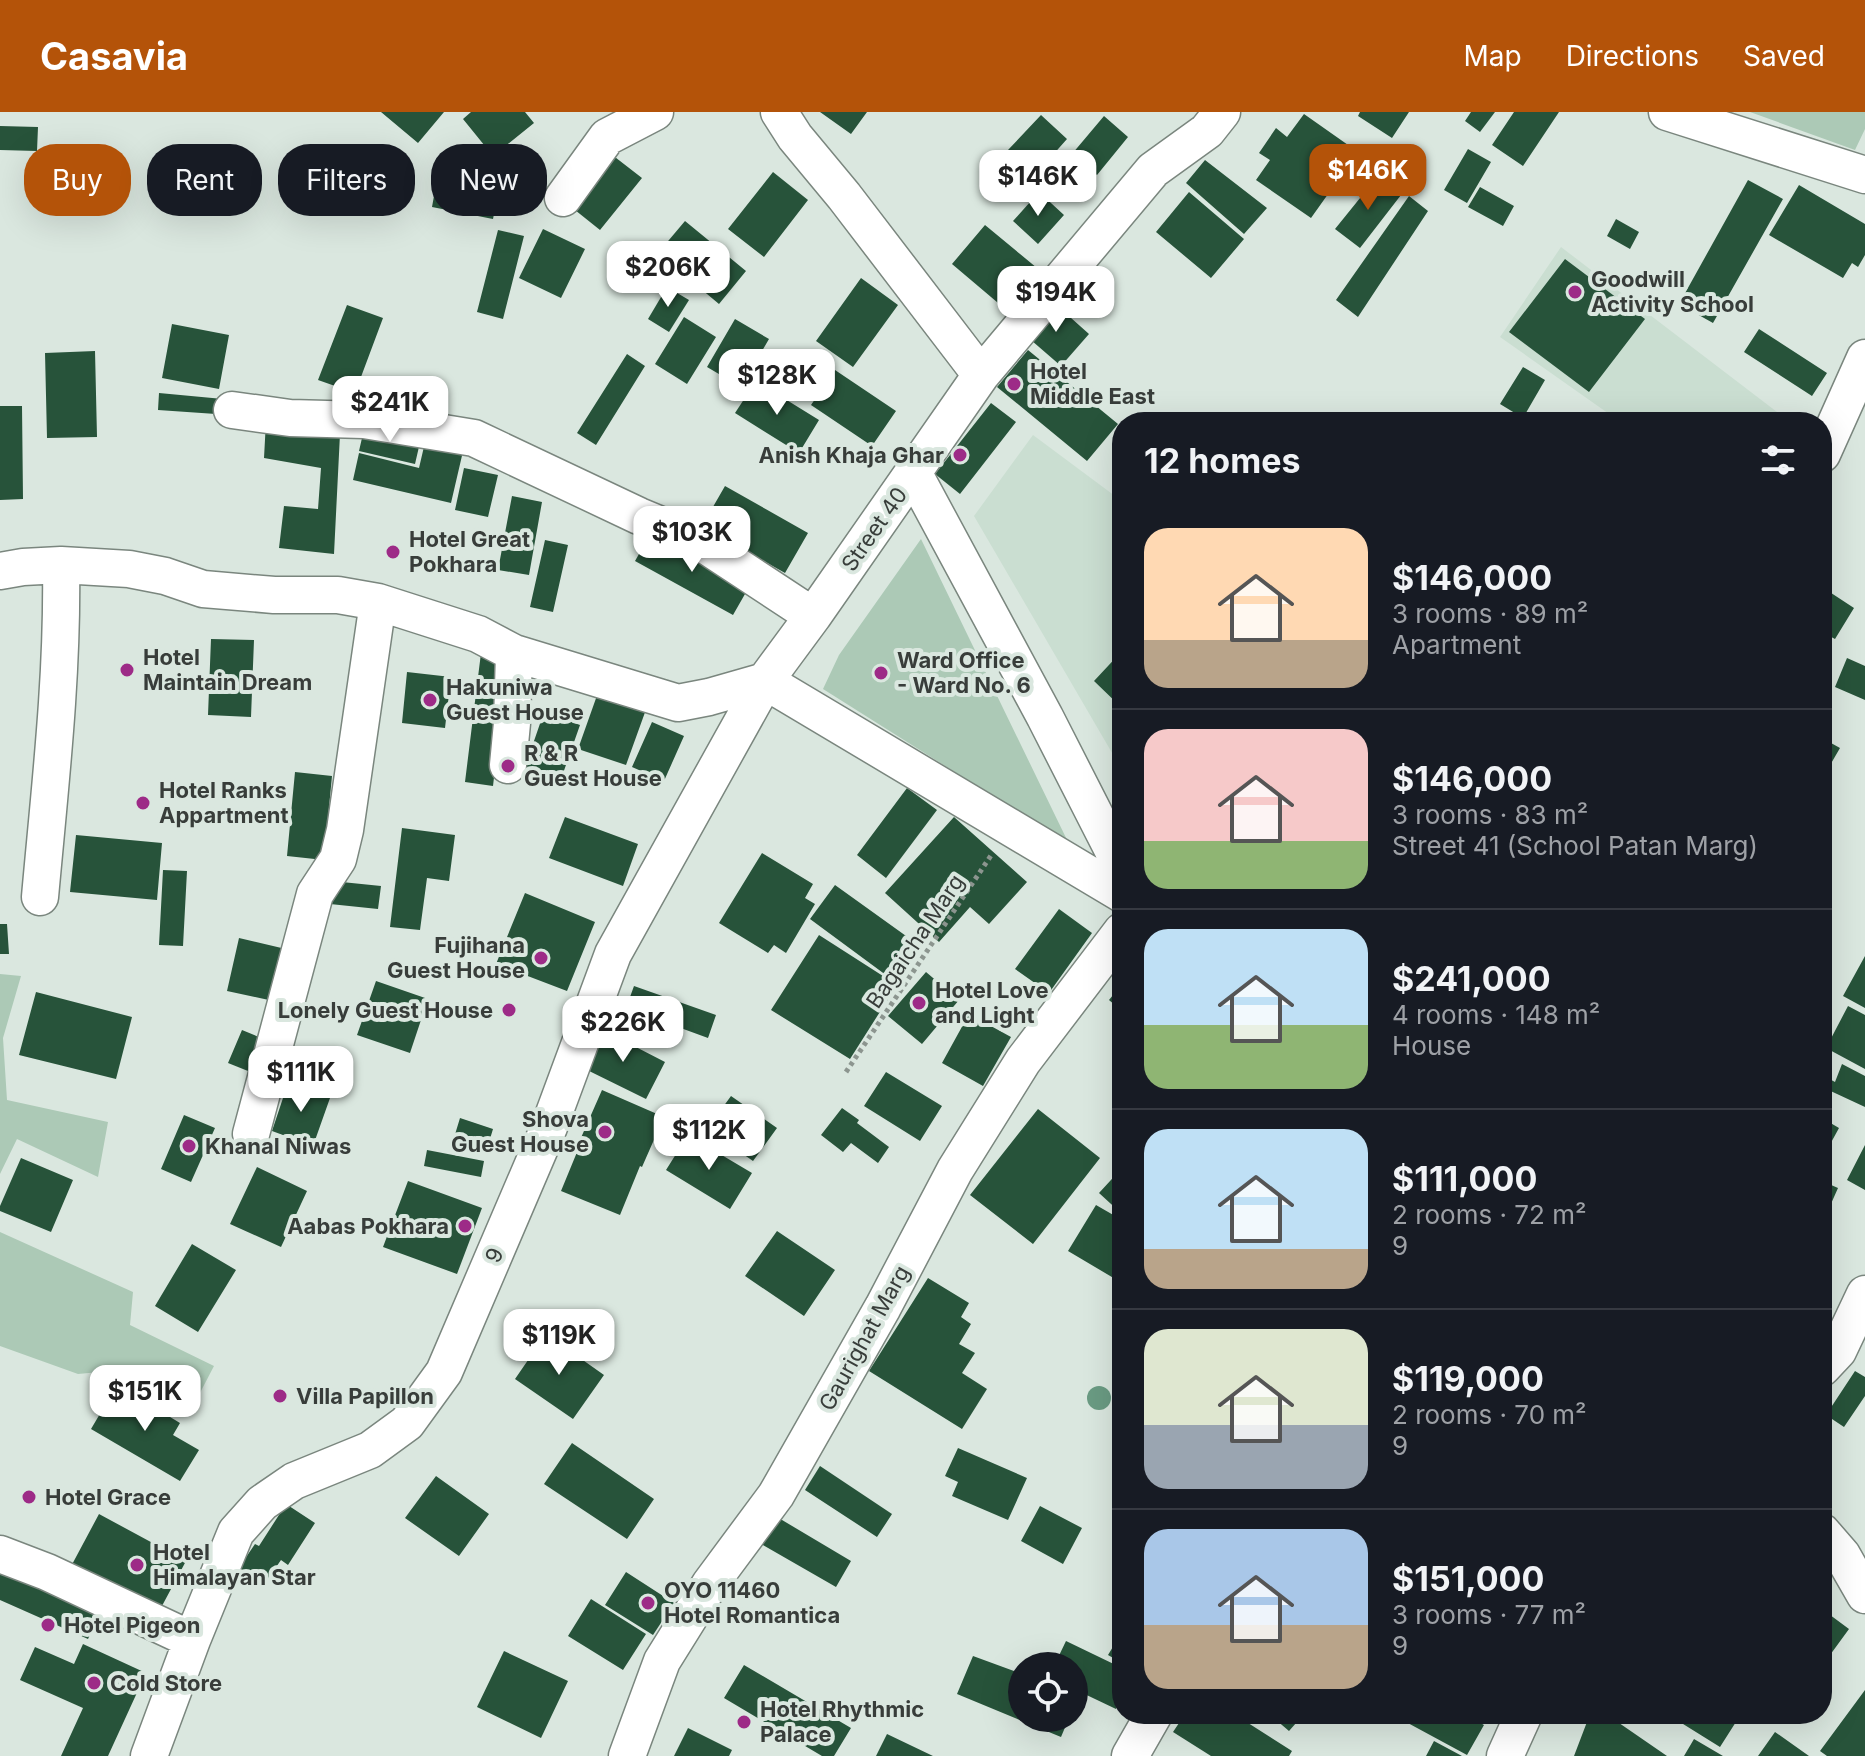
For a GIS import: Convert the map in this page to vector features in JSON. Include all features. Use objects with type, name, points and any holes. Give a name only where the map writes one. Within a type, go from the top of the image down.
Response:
[{"type":"street","points":[[563,198],[607,137],[655,112]]},
{"type":"street","points":[[779,112],[795,137],[981,375]]},
{"type":"street","name":"Street 40","points":[[765,681],[981,375],[1153,170],[1207,131],[1222,112]]},
{"type":"street","points":[[1667,112],[1865,175]]},
{"type":"street","points":[[1832,432],[1865,358]]},
{"type":"street","points":[[232,410],[290,418],[364,420],[474,438],[699,541],[813,616]]},
{"type":"street","points":[[913,472],[1112,848]]},
{"type":"street","points":[[0,571],[61,565],[129,569],[165,576],[203,589],[274,595],[338,595],[378,602],[478,634],[514,653],[678,703],[765,681],[1112,888]]},
{"type":"street","points":[[40,897],[58,708],[61,565]]},
{"type":"street","points":[[251,1134],[315,894],[338,859],[345,830],[378,602]]},
{"type":"street","points":[[508,765],[514,653]]},
{"type":"street","name":"9","points":[[149,1756],[236,1532],[262,1503],[294,1481],[370,1450],[407,1423],[444,1372],[549,1127],[613,954],[765,681]]},
{"type":"street","name":"Gaurighat Marg","points":[[627,1756],[662,1661],[710,1584],[776,1495],[883,1307],[955,1170],[1023,1061],[1112,944]]},
{"type":"street","points":[[1832,1357],[1865,1294]]},
{"type":"street","points":[[1832,1544],[1865,1595]]},
{"type":"street","points":[[0,1554],[47,1572],[192,1640]]},
{"type":"street","points":[[1130,1756],[1148,1724]]},
{"type":"street","points":[[1505,1756],[1519,1724]]},
{"type":"path","name":"Bagaicha Marg","points":[[846,1072],[1010,827]]},
{"type":"shaded area","points":[[1750,112],[1865,112],[1865,129],[1855,150]]},
{"type":"shaded area","name":"Goodwill Activity School","points":[[1561,247],[1777,412],[1606,412],[1500,337]]},
{"type":"shaded area","points":[[1033,435],[1112,494],[1112,753],[974,516]]},
{"type":"shaded area","points":[[921,539],[1069,844],[823,689],[839,655]]},
{"type":"shaded area","points":[[0,974],[21,976],[3,1038],[7,1100],[108,1122],[98,1177],[17,1139],[0,1174]]},
{"type":"shaded area","points":[[0,1232],[133,1292],[130,1325],[214,1366],[190,1412],[120,1370],[78,1374],[0,1346]]},
{"type":"building","points":[[381,112],[444,112],[418,143]]},
{"type":"building","points":[[471,112],[525,112],[534,123],[508,144],[483,144],[463,119]]},
{"type":"building","points":[[820,112],[867,112],[851,134]]},
{"type":"building","points":[[1360,112],[1409,112],[1392,138],[1358,116]]},
{"type":"building","points":[[1471,112],[1495,112],[1480,132],[1465,121]]},
{"type":"building","points":[[1514,112],[1559,112],[1523,166],[1492,145]]},
{"type":"building","points":[[1304,114],[1358,152],[1311,218],[1256,180],[1270,160],[1259,153],[1276,128],[1287,137]]},
{"type":"building","points":[[1041,115],[1067,139],[1035,175],[1008,150]]},
{"type":"building","points":[[1104,116],[1128,137],[1097,175],[1072,154]]},
{"type":"building","points":[[0,126],[38,127],[37,144],[24,144],[24,151],[0,150]]},
{"type":"building","points":[[1468,149],[1491,162],[1467,203],[1444,190]]},
{"type":"building","points":[[611,154],[642,178],[600,230],[570,206]]},
{"type":"building","points":[[1205,160],[1267,208],[1244,234],[1186,183]]},
{"type":"building","points":[[773,172],[808,200],[764,257],[728,229]]},
{"type":"building","points":[[1377,177],[1401,195],[1360,248],[1335,229]]},
{"type":"building","points":[[1748,180],[1783,199],[1713,323],[1679,304]]},
{"type":"building","points":[[1799,185],[1865,224],[1865,255],[1858,267],[1852,263],[1843,278],[1769,235]]},
{"type":"building","points":[[1480,187],[1514,206],[1503,226],[1468,207]]},
{"type":"building","points":[[1039,192],[1064,215],[1038,244],[1013,221]]},
{"type":"building","points":[[1189,192],[1244,239],[1211,278],[1156,232]]},
{"type":"building","points":[[1409,196],[1428,211],[1358,317],[1336,300]]},
{"type":"building","points":[[1616,219],[1639,232],[1630,249],[1607,236]]},
{"type":"building","points":[[685,221],[746,271],[719,304],[658,253]]},
{"type":"building","points":[[985,225],[1037,268],[1004,308],[952,264]]},
{"type":"building","points":[[543,229],[585,249],[561,298],[519,278]]},
{"type":"building","points":[[498,230],[524,236],[503,319],[477,312]]},
{"type":"building","points":[[1565,259],[1645,319],[1589,392],[1509,332]]},
{"type":"building","points":[[861,278],[898,305],[853,367],[816,341]]},
{"type":"building","points":[[667,287],[689,300],[669,332],[648,319]]},
{"type":"building","points":[[1052,301],[1089,334],[1061,366],[1024,334]]},
{"type":"building","points":[[347,305],[383,318],[355,393],[318,380]]},
{"type":"building","points":[[684,317],[716,337],[687,384],[655,364]]},
{"type":"building","points":[[735,319],[769,339],[741,387],[707,367]]},
{"type":"building","points":[[172,324],[229,335],[219,389],[162,378]]},
{"type":"building","points":[[1759,329],[1827,373],[1812,396],[1744,352]]},
{"type":"building","points":[[1028,350],[1112,419],[1112,431],[1087,461],[997,387]]},
{"type":"building","points":[[95,351],[97,437],[47,438],[45,353]]},
{"type":"building","points":[[627,354],[645,366],[596,445],[577,433]]},
{"type":"building","points":[[1523,367],[1545,380],[1526,412],[1513,412],[1500,404]]},
{"type":"building","points":[[835,370],[896,411],[872,446],[811,405]]},
{"type":"building","points":[[756,381],[819,420],[799,453],[735,413]]},
{"type":"building","points":[[159,393],[223,399],[216,414],[158,410]]},
{"type":"building","points":[[991,403],[1016,422],[960,494],[935,474]]},
{"type":"building","points":[[0,406],[22,406],[23,499],[0,500]]},
{"type":"building","points":[[266,421],[340,434],[334,554],[279,548],[284,506],[318,509],[321,468],[264,458]]},
{"type":"building","points":[[365,425],[421,438],[415,464],[359,451]]},
{"type":"building","points":[[426,438],[464,447],[451,503],[353,480],[359,453],[419,468]]},
{"type":"building","points":[[464,468],[498,475],[488,517],[455,510]]},
{"type":"building","points":[[725,486],[808,533],[785,573],[702,526]]},
{"type":"building","points":[[512,496],[542,502],[529,575],[498,570]]},
{"type":"building","points":[[651,533],[749,587],[733,615],[635,561]]},
{"type":"building","points":[[545,540],[568,545],[553,612],[530,607]]},
{"type":"building","points":[[1832,594],[1854,608],[1835,639],[1832,637]]},
{"type":"building","points":[[211,639],[254,640],[251,717],[208,715]]},
{"type":"building","points":[[481,653],[508,656],[493,786],[465,782]]},
{"type":"building","points":[[1847,658],[1865,666],[1865,700],[1835,687]]},
{"type":"building","points":[[1112,662],[1112,698],[1094,681]]},
{"type":"building","points":[[407,672],[451,677],[445,728],[402,723]]},
{"type":"building","points":[[600,687],[648,704],[626,765],[578,749]]},
{"type":"building","points":[[544,712],[580,725],[560,782],[524,770]]},
{"type":"building","points":[[652,722],[684,736],[664,781],[632,767]]},
{"type":"building","points":[[1832,744],[1840,748],[1832,762]]},
{"type":"building","points":[[295,772],[332,776],[324,860],[287,856]]},
{"type":"building","points":[[907,788],[937,810],[886,878],[857,855]]},
{"type":"building","points":[[565,817],[638,844],[623,886],[549,858]]},
{"type":"building","points":[[954,817],[1027,882],[989,924],[970,907],[939,942],[885,893]]},
{"type":"building","points":[[402,828],[455,835],[449,881],[427,878],[420,930],[390,927]]},
{"type":"building","points":[[76,835],[162,843],[157,900],[70,892]]},
{"type":"building","points":[[762,853],[813,884],[805,898],[815,904],[786,953],[774,945],[768,953],[719,923]]},
{"type":"building","points":[[163,870],[187,871],[183,946],[159,945]]},
{"type":"building","points":[[332,881],[381,886],[378,909],[330,904]]},
{"type":"building","points":[[835,885],[920,946],[894,981],[810,919]]},
{"type":"building","points":[[525,893],[595,922],[567,991],[496,964]]},
{"type":"building","points":[[1059,909],[1092,933],[1049,993],[1015,969]]},
{"type":"building","points":[[0,924],[7,924],[9,954],[0,954]]},
{"type":"building","points":[[819,935],[897,985],[850,1059],[771,1010]]},
{"type":"building","points":[[239,938],[290,950],[278,1002],[227,991]]},
{"type":"building","points":[[1865,956],[1865,1008],[1843,996]]},
{"type":"building","points":[[926,972],[959,1000],[922,1044],[888,1016]]},
{"type":"building","points":[[376,981],[428,999],[410,1053],[357,1035]]},
{"type":"building","points":[[634,986],[716,1015],[708,1038],[626,1008]]},
{"type":"building","points":[[36,992],[132,1017],[116,1079],[19,1055]]},
{"type":"building","points":[[1848,1006],[1865,1015],[1865,1069],[1832,1051],[1832,1037]]},
{"type":"building","points":[[969,1014],[1011,1037],[983,1086],[942,1063]]},
{"type":"building","points":[[601,1029],[665,1062],[646,1099],[581,1067]]},
{"type":"building","points":[[242,1030],[266,1040],[253,1073],[228,1063]]},
{"type":"building","points":[[1842,1064],[1865,1076],[1865,1107],[1832,1092],[1832,1080],[1835,1082]]},
{"type":"building","points":[[886,1072],[942,1106],[920,1141],[864,1106]]},
{"type":"building","points":[[288,1083],[330,1098],[313,1146],[272,1131]]},
{"type":"building","points":[[602,1090],[664,1117],[620,1215],[561,1191]]},
{"type":"building","points":[[731,1096],[777,1128],[753,1161],[707,1129]]},
{"type":"building","points":[[842,1108],[889,1147],[878,1163],[851,1143],[843,1152],[821,1135]]},
{"type":"building","points":[[1038,1109],[1100,1158],[1033,1244],[970,1195]]},
{"type":"building","name":"Khanal Niwas","points":[[184,1115],[215,1128],[191,1182],[161,1169]]},
{"type":"building","points":[[460,1118],[493,1129],[486,1152],[453,1141]]},
{"type":"building","points":[[1832,1124],[1839,1128],[1832,1141]]},
{"type":"building","points":[[688,1135],[752,1173],[730,1209],[666,1170]]},
{"type":"building","points":[[1865,1145],[1865,1190],[1847,1180]]},
{"type":"building","points":[[427,1150],[484,1161],[481,1177],[424,1166]]},
{"type":"building","points":[[21,1158],[73,1180],[51,1232],[0,1211]]},
{"type":"building","points":[[257,1167],[307,1191],[281,1247],[230,1224]]},
{"type":"building","points":[[1112,1179],[1112,1205],[1099,1193]]},
{"type":"building","points":[[408,1181],[482,1208],[457,1274],[383,1247]]},
{"type":"building","points":[[1832,1185],[1838,1188],[1832,1202]]},
{"type":"building","points":[[1096,1205],[1112,1214],[1112,1277],[1068,1251]]},
{"type":"building","points":[[777,1231],[835,1270],[804,1316],[745,1276]]},
{"type":"building","points":[[192,1244],[236,1270],[198,1332],[155,1306]]},
{"type":"building","points":[[928,1278],[969,1303],[961,1317],[971,1324],[959,1344],[975,1353],[962,1373],[987,1389],[962,1429],[869,1371]]},
{"type":"building","points":[[546,1334],[604,1375],[573,1419],[515,1379]]},
{"type":"building","points":[[1855,1371],[1865,1377],[1865,1396],[1844,1427],[1832,1419],[1832,1406]]},
{"type":"building","points":[[117,1385],[180,1423],[173,1435],[199,1450],[180,1481],[91,1429]]},
{"type":"building","points":[[572,1443],[654,1499],[627,1539],[544,1484]]},
{"type":"building","points":[[958,1448],[1027,1478],[1008,1520],[952,1496],[958,1482],[945,1476]]},
{"type":"building","points":[[820,1466],[892,1514],[877,1537],[805,1490]]},
{"type":"building","points":[[436,1476],[489,1514],[459,1556],[405,1518]]},
{"type":"building","points":[[286,1504],[315,1523],[288,1565],[281,1560],[263,1586],[238,1569],[255,1544],[259,1546]]},
{"type":"building","points":[[1040,1506],[1082,1528],[1063,1564],[1021,1541]]},
{"type":"building","points":[[99,1514],[186,1561],[155,1619],[68,1572]]},
{"type":"building","points":[[777,1517],[851,1561],[836,1587],[761,1544]]},
{"type":"building","points":[[0,1565],[105,1602],[88,1639],[0,1600]]},
{"type":"building","points":[[626,1572],[674,1603],[653,1635],[605,1605]]},
{"type":"building","points":[[591,1599],[646,1634],[623,1670],[568,1636]]},
{"type":"building","points":[[1832,1616],[1849,1629],[1832,1652]]},
{"type":"building","points":[[1066,1641],[1112,1663],[1112,1707],[1088,1696],[1088,1652],[1061,1652]]},
{"type":"building","points":[[83,1644],[146,1673],[108,1756],[61,1756],[83,1708],[20,1680],[35,1647],[74,1664]]},
{"type":"building","points":[[504,1651],[568,1681],[541,1738],[477,1707]]},
{"type":"building","points":[[973,1656],[1008,1669],[1008,1715],[957,1694]]},
{"type":"building","points":[[744,1665],[851,1728],[834,1756],[822,1756],[724,1698]]},
{"type":"building","points":[[1865,1690],[1865,1756],[1827,1756],[1820,1751]]},
{"type":"building","points":[[1178,1724],[1250,1724],[1292,1751],[1289,1756],[1211,1756],[1173,1732]]},
{"type":"building","points":[[1281,1724],[1295,1724],[1289,1731]]},
{"type":"building","points":[[1410,1724],[1482,1724],[1467,1755]]},
{"type":"building","points":[[1586,1724],[1621,1724],[1667,1756],[1574,1756]]},
{"type":"building","points":[[1683,1724],[1735,1724],[1720,1747]]},
{"type":"building","points":[[688,1728],[732,1750],[729,1756],[674,1756]]},
{"type":"building","points":[[1775,1732],[1809,1756],[1758,1756]]},
{"type":"building","points":[[887,1734],[933,1756],[876,1756]]},
{"type":"building","points":[[1694,1739],[1723,1756],[1684,1756]]},
{"type":"building","points":[[1434,1741],[1462,1756],[1426,1756]]},
{"type":"place","name":"Goodwill Activity School","points":[[1575,292]]},
{"type":"place","name":"Hotel Middle East","points":[[1014,384]]},
{"type":"place","name":"Anish Khaja Ghar","points":[[960,455]]},
{"type":"place","name":"Hotel Great Pokhara","points":[[393,552]]},
{"type":"place","name":"Hotel Maintain Dream","points":[[127,670]]},
{"type":"place","name":"Ward Office - Ward No. 6","points":[[881,673]]},
{"type":"place","name":"Hakuniwa Guest House","points":[[430,700]]},
{"type":"place","name":"R & R Guest House","points":[[508,766]]},
{"type":"place","name":"Hotel Ranks Appartment","points":[[143,803]]},
{"type":"place","name":"Fujihana Guest House","points":[[541,958]]},
{"type":"place","name":"Hotel Love and Light","points":[[919,1003]]},
{"type":"place","name":"Lonely Guest House","points":[[509,1010]]},
{"type":"place","name":"Shova Guest House","points":[[605,1132]]},
{"type":"place","name":"Khanal Niwas","points":[[189,1146]]},
{"type":"place","name":"Aabas Pokhara","points":[[465,1226]]},
{"type":"place","name":"Villa Papillon","points":[[280,1396]]},
{"type":"place","name":"Hotel Grace","points":[[29,1497]]},
{"type":"place","name":"Hotel Himalayan Star","points":[[137,1565]]},
{"type":"place","name":"OYO 11460 Hotel Romantica","points":[[648,1603]]},
{"type":"place","name":"Hotel Pigeon","points":[[48,1625]]},
{"type":"place","name":"Cold Store","points":[[94,1683]]},
{"type":"place","name":"Hotel Rhythmic Palace","points":[[744,1722]]}]
